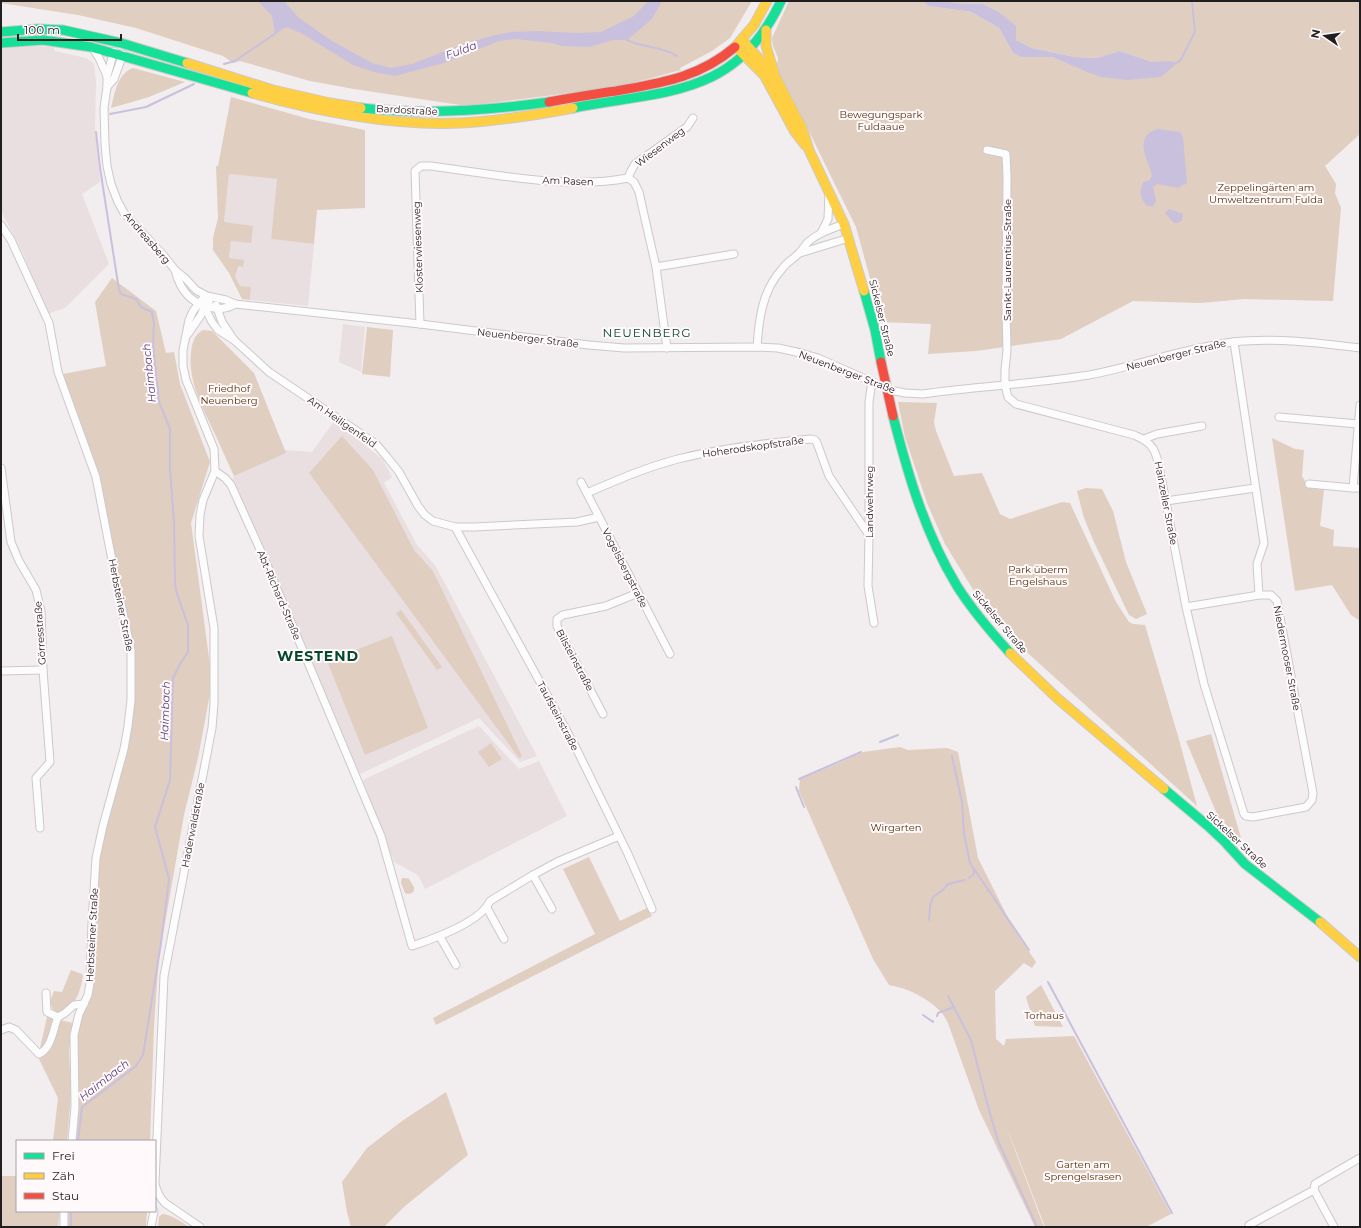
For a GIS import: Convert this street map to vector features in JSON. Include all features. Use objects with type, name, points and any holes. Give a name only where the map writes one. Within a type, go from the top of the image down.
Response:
[{"type":"main road","name":"Bardostraße","points":[[1,32],[28,29],[70,31],[176,59],[256,85],[332,103],[387,111],[440,113],[466,112],[532,105],[662,83],[698,71],[724,56],[742,40],[752,27],[767,1]]},
{"type":"main road","name":"Bardostraße","points":[[1,43],[43,40],[92,47],[295,105],[342,114],[386,120],[440,123],[467,122],[538,114],[689,87],[726,70],[747,52],[766,29],[781,1]]},
{"type":"main road","points":[[766,29],[766,46],[776,78]]},
{"type":"main road","name":"Sickelser Straße","points":[[742,40],[747,52],[764,75],[795,132],[809,150]]},
{"type":"main road","name":"Sickelser Straße","points":[[735,46],[747,52],[776,78],[802,128],[809,150],[844,224],[875,330],[893,416],[911,486],[934,545],[962,593],[994,635],[1016,660],[1055,697],[1208,826],[1245,864],[1314,918],[1360,957]]},
{"type":"street","name":"Andreasberg","points":[[120,43],[113,52],[107,76],[104,108],[104,136],[107,166],[111,184],[124,213],[175,270],[198,292],[209,297]]},
{"type":"street","points":[[120,43],[124,56]]},
{"type":"street","name":"Andreasberg","points":[[92,47],[107,76]]},
{"type":"street","name":"Andreasberg","points":[[107,88],[114,79],[124,56]]},
{"type":"street","name":"Wiesenweg","points":[[628,178],[635,164],[687,127],[693,118]]},
{"type":"street","name":"Sankt-Laurentius-Straße","points":[[987,150],[1006,154],[1007,350],[1005,385]]},
{"type":"street","name":"Am Rasen","points":[[415,172],[421,166],[432,166],[560,182],[613,181],[628,178]]},
{"type":"street","name":"Klosterwiesenweg","points":[[415,172],[420,324]]},
{"type":"street","points":[[628,178],[634,182],[639,192],[656,267],[666,348]]},
{"type":"street","points":[[821,234],[828,219],[829,191]]},
{"type":"street","points":[[757,347],[762,304],[767,292],[781,270],[800,253],[809,242],[821,234],[844,224]]},
{"type":"street","name":"Herbsteiner Straße","points":[[1,225],[11,240],[49,323],[58,372],[96,477],[131,650],[131,700],[128,726],[124,749],[104,820],[96,858],[90,983],[88,995],[79,1014],[74,1034],[76,1107],[72,1140]]},
{"type":"street","points":[[800,253],[849,238]]},
{"type":"street","points":[[656,267],[734,254]]},
{"type":"street","name":"Andreasberg","points":[[175,270],[180,284],[190,298],[204,306]]},
{"type":"street","points":[[209,297],[204,306],[193,311],[189,320],[183,350],[183,366],[186,380],[214,449],[215,471]]},
{"type":"street","name":"Neuenberger Straße","points":[[209,297],[226,300],[235,304],[420,324],[589,346],[624,348],[778,348],[818,358],[890,390],[923,394],[1054,380],[1104,372],[1199,348],[1234,342],[1267,340],[1360,348]]},
{"type":"street","name":"Am Heiligenfeld","points":[[209,297],[222,322],[234,340]]},
{"type":"street","name":"Neuenberger Straße","points":[[204,306],[216,309],[225,308],[235,304]]},
{"type":"street","name":"Am Heiligenfeld","points":[[204,306],[209,318],[218,330],[234,340],[269,372],[376,444],[399,472],[424,515],[433,521],[455,526],[577,522],[599,517]]},
{"type":"street","points":[[1186,607],[1259,595],[1257,564],[1264,543],[1234,342]]},
{"type":"street","name":"Landwehrweg","points":[[872,382],[869,402],[868,586],[874,623]]},
{"type":"street","points":[[1005,385],[1008,397],[1016,404],[1134,435],[1144,439],[1157,434],[1202,426]]},
{"type":"street","points":[[1309,484],[1356,488],[1360,406]]},
{"type":"street","points":[[1279,417],[1358,424]]},
{"type":"street","name":"Hoherodskopfstraße","points":[[587,493],[641,471],[677,459],[719,450],[810,438],[815,440],[817,443],[829,476],[869,535]]},
{"type":"street","name":"Hainzeller Straße","points":[[1144,439],[1154,449],[1166,501],[1186,607],[1204,684],[1244,814],[1246,816]]},
{"type":"street","name":"Görresstraße","points":[[1,468],[11,542],[19,561],[36,590],[41,611],[43,670],[50,762],[36,778],[40,828]]},
{"type":"street","name":"Abt-Richard-Straße","points":[[215,471],[225,478],[231,485],[264,559],[381,836],[412,946],[440,937]]},
{"type":"street","name":"Haderwaldstraße","points":[[156,1160],[164,976],[212,728],[214,704],[214,628],[199,536],[199,525],[204,500],[215,471]]},
{"type":"street","name":"Vogelsbergstraße","points":[[581,482],[670,654]]},
{"type":"street","points":[[1166,501],[1255,488]]},
{"type":"street","name":"Taufsteinstraße","points":[[455,526],[573,744],[641,881],[652,909]]},
{"type":"street","name":"Bilsteinstraße","points":[[603,714],[557,626],[557,619],[563,615],[606,606],[638,593]]},
{"type":"street","name":"Niedermooser Straße","points":[[1246,816],[1253,817],[1306,807],[1312,800],[1313,793],[1277,601],[1271,595],[1259,595]]},
{"type":"street","name":"Görresstraße","points":[[1,671],[43,670]]},
{"type":"street","points":[[456,965],[440,937],[454,930],[487,908],[490,901],[533,875],[558,862],[619,836]]},
{"type":"street","points":[[533,875],[552,909]]},
{"type":"street","points":[[487,908],[504,939]]},
{"type":"street","points":[[46,993],[47,1012],[58,1017]]},
{"type":"street","points":[[1,1030],[9,1027],[16,1030],[39,1054],[44,1051],[49,1044],[58,1017],[74,1005],[84,1004]]},
{"type":"street","points":[[1250,1227],[1249,1225],[1314,1188],[1318,1181],[1360,1158]]},
{"type":"street","points":[[1314,1188],[1334,1227]]},
{"type":"street","name":"Haderwaldstraße","points":[[156,1190],[160,1198]]},
{"type":"street","points":[[156,1206],[160,1198],[170,1207],[200,1227]]},
{"type":"street","points":[[64,1212],[64,1227]]},
{"type":"street","points":[[151,1227],[154,1212]]},
{"type":"shaded area","points":[[33,46],[53,47],[55,51],[86,58],[94,64],[96,83],[95,127],[100,182],[82,194],[109,264],[65,308],[47,314],[23,253],[1,211],[1,49]]},
{"type":"shaded area","points":[[229,174],[277,179],[271,239],[314,244],[308,306],[250,300],[251,287],[240,286],[235,276],[240,266],[229,258],[231,241],[224,222]]},
{"type":"shaded area","points":[[343,324],[365,327],[361,372],[339,362]]},
{"type":"shaded area","points":[[335,420],[383,460],[392,477],[384,483],[417,545],[435,565],[537,756],[520,762],[479,718],[360,774],[233,501],[231,484],[234,476],[285,450],[312,452]]},
{"type":"shaded area","points":[[479,726],[519,769],[539,761],[567,816],[425,889],[418,875],[394,862],[363,780]]},
{"type":"green space","points":[[1,1],[752,1],[730,38],[712,51],[680,68],[681,70],[618,87],[467,106],[310,81],[240,61],[233,63],[223,56],[136,28],[78,15],[1,3]]},
{"type":"green space","points":[[789,1],[923,1],[928,6],[971,12],[999,28],[1013,53],[1021,57],[1052,57],[1084,71],[1152,62],[1120,51],[1096,58],[1075,57],[1032,48],[1016,40],[1015,26],[999,12],[983,4],[953,3],[948,1],[1360,1],[1360,134],[1325,166],[1336,184],[1335,193],[1341,208],[1333,301],[1244,299],[1201,303],[1133,301],[1061,339],[976,351],[928,354],[931,324],[882,322],[856,227],[792,97],[780,77],[777,65],[778,58],[773,46],[772,38]]},
{"type":"green space","points":[[133,68],[185,82],[149,97],[111,108],[120,79]]},
{"type":"green space","points":[[231,97],[309,119],[365,130],[365,208],[317,210],[314,244],[271,239],[277,179],[229,174],[224,222],[253,226],[251,243],[231,241],[229,258],[244,260],[243,267],[239,266],[235,276],[240,286],[251,287],[250,300],[242,299],[229,273],[213,250],[213,238],[218,218],[216,166],[218,166]]},
{"type":"green space","points":[[112,278],[156,311],[166,353],[174,352],[180,384],[210,462],[191,523],[211,673],[211,688],[198,758],[184,815],[159,957],[154,1025],[150,1140],[71,1140],[76,1029],[87,983],[97,868],[125,735],[130,689],[127,640],[98,477],[63,374],[106,366],[95,302]]},
{"type":"green space","points":[[367,327],[393,330],[390,377],[362,374]]},
{"type":"green space","name":"Friedhof Neuenberg","points":[[203,330],[212,331],[254,373],[286,453],[234,476],[201,403],[192,374],[191,353],[193,343],[197,334]]},
{"type":"green space","name":"Park überm Engelshaus","points":[[898,402],[937,403],[934,422],[936,431],[954,476],[982,473],[1000,514],[1010,519],[1062,502],[1070,503],[1116,602],[1129,622],[1133,624],[1145,625],[1197,806],[1020,646],[977,596],[945,544],[927,503],[905,437]]},
{"type":"green space","points":[[342,436],[373,470],[414,550],[433,571],[522,756],[519,758],[309,473]]},
{"type":"green space","points":[[1272,438],[1295,449],[1304,450],[1302,476],[1309,488],[1324,490],[1320,526],[1334,530],[1333,546],[1360,548],[1360,621],[1351,615],[1332,585],[1295,591]]},
{"type":"green space","points":[[1086,488],[1102,489],[1113,511],[1126,562],[1147,614],[1136,619],[1129,615],[1084,518],[1077,491]]},
{"type":"green space","points":[[401,610],[442,667],[437,670],[396,613]]},
{"type":"green space","points":[[392,636],[428,728],[365,755],[327,661]]},
{"type":"green space","points":[[1211,734],[1243,845],[1222,826],[1186,741]]},
{"type":"green space","points":[[491,743],[502,759],[489,767],[478,752]]},
{"type":"green space","name":"Wirgarten","points":[[900,747],[908,750],[947,748],[958,752],[978,858],[1012,926],[1036,962],[1032,968],[1024,963],[995,991],[996,1039],[1004,1046],[1006,1039],[1074,1036],[1171,1214],[1146,1227],[1045,1227],[1006,1125],[1044,1227],[1035,1227],[979,1110],[948,1023],[944,1016],[934,1005],[922,997],[896,986],[889,985],[873,959],[799,791],[800,779],[863,752]]},
{"type":"green space","points":[[589,857],[620,921],[647,908],[652,916],[436,1025],[433,1018],[595,934],[563,869]]},
{"type":"green space","points":[[402,878],[409,879],[414,887],[414,891],[412,893],[405,893],[401,883]]},
{"type":"green space","points":[[71,970],[82,974],[83,976],[80,989],[74,1002],[60,1014],[53,1010],[50,1002],[54,991],[62,992]]},
{"type":"green space","name":"Torhaus","points":[[1041,985],[1063,1027],[1035,1026],[1026,997]]},
{"type":"green space","points":[[47,1017],[73,1023],[69,1050],[71,1095],[67,1140],[53,1140],[58,1098],[38,1057]]},
{"type":"green space","points":[[446,1092],[468,1155],[405,1206],[384,1227],[351,1227],[342,1182],[367,1148],[402,1121]]},
{"type":"green space","points":[[1,1176],[16,1176],[16,1212],[60,1212],[58,1227],[1,1227]]},
{"type":"green space","points":[[65,1212],[147,1212],[146,1227],[65,1227]]},
{"type":"green space","points":[[162,1214],[173,1217],[189,1227],[158,1227],[159,1217]]},
{"type":"water","name":"Fulda","points":[[258,1],[284,1],[299,18],[332,41],[372,63],[391,68],[412,64],[453,48],[487,37],[510,32],[601,32],[634,16],[648,1],[662,1],[652,19],[627,40],[613,40],[589,47],[562,46],[551,43],[516,39],[499,41],[444,63],[395,76],[374,72],[353,65],[301,33],[286,27],[275,34],[272,16]]},
{"type":"water","points":[[923,1],[948,1],[953,3],[983,4],[999,12],[1016,26],[1016,40],[1032,48],[1075,57],[1096,58],[1120,51],[1152,62],[1170,61],[1177,63],[1161,77],[1128,80],[1101,77],[1052,57],[1021,57],[1013,53],[999,28],[971,12],[928,6]]},
{"type":"water","points":[[1158,129],[1180,132],[1183,137],[1187,184],[1182,185],[1179,188],[1157,184],[1153,187],[1156,201],[1153,206],[1147,206],[1142,198],[1141,189],[1143,182],[1149,181],[1152,176],[1145,154],[1144,143],[1145,137],[1149,133]]},
{"type":"water","points":[[1169,209],[1183,214],[1182,220],[1178,223],[1174,223],[1165,213]]},
{"type":"waterway","points":[[1176,63],[1180,61],[1195,32],[1192,1]]},
{"type":"waterway","name":"Haimbach","points":[[224,64],[235,61],[276,33]]},
{"type":"waterway","points":[[626,38],[633,43],[665,50],[677,56]]},
{"type":"waterway","name":"Haimbach","points":[[110,114],[146,107],[194,84]]},
{"type":"waterway","name":"Haimbach","points":[[78,1140],[82,1107],[136,1066],[143,1055],[161,943],[169,879],[155,827],[170,780],[173,678],[188,652],[188,625],[176,591],[174,523],[170,468],[170,429],[159,402],[153,346],[154,323],[152,312],[141,307],[136,299],[121,294],[119,290],[100,168],[96,132]]},
{"type":"waterway","points":[[880,742],[898,735]]},
{"type":"waterway","points":[[799,779],[861,752]]},
{"type":"waterway","points":[[952,756],[962,802],[964,834],[970,863],[1029,950]]},
{"type":"waterway","points":[[796,787],[804,807]]},
{"type":"waterway","points":[[969,878],[974,874],[974,869]]},
{"type":"waterway","points":[[929,920],[930,906],[933,897],[943,890],[948,884],[965,880]]},
{"type":"waterway","points":[[1048,982],[1172,1213]]},
{"type":"waterway","points":[[948,996],[971,1040],[998,1141],[1037,1227]]},
{"type":"waterway","points":[[937,1016],[938,1013],[954,1007]]},
{"type":"waterway","points":[[923,1015],[933,1021]]},
{"type":"waterway","name":"Haimbach","points":[[71,1212],[71,1227]]},
{"type":"traffic: fast","points":[[573,108],[667,92],[694,84],[719,73],[742,56],[763,33],[781,1]]},
{"type":"traffic: fast","points":[[1,32],[38,29],[63,30],[121,43],[187,63]]},
{"type":"traffic: fast","points":[[1,43],[43,40],[91,47],[252,93]]},
{"type":"traffic: fast","points":[[361,108],[432,112],[479,110],[549,102]]},
{"type":"traffic: fast","points":[[864,291],[875,330],[881,362]]},
{"type":"traffic: fast","points":[[893,416],[911,482],[927,524],[946,566],[969,604],[1010,653]]},
{"type":"traffic: fast","points":[[1164,789],[1208,826],[1245,864],[1320,922]]},
{"type":"traffic: slow","points":[[735,47],[754,25],[767,1]]},
{"type":"traffic: slow","points":[[766,30],[766,46],[774,72]]},
{"type":"traffic: slow","points":[[746,44],[776,78],[802,128],[809,150],[844,224],[864,291]]},
{"type":"traffic: slow","points":[[740,51],[764,75],[795,132],[805,145]]},
{"type":"traffic: slow","points":[[187,63],[273,90],[330,103],[361,108]]},
{"type":"traffic: slow","points":[[252,93],[329,112],[382,120],[408,122],[475,122],[573,108]]},
{"type":"traffic: slow","points":[[1010,653],[1057,698],[1164,789]]},
{"type":"traffic: slow","points":[[1320,922],[1360,957]]},
{"type":"traffic: jam","points":[[549,102],[616,91],[678,78],[707,66],[735,47]]},
{"type":"traffic: jam","points":[[881,362],[893,416]]},
{"type":"district","name":"NEUENBERG","points":[[647,332]]},
{"type":"district","name":"WESTEND","points":[[318,656]]},
{"type":"park label","name":"Bewegungspark Fuldaaue","points":[[881,120]]},
{"type":"park label","name":"Zeppelingärten am Umweltzentrum Fulda","points":[[1266,192]]},
{"type":"park label","name":"Garten am Sprengelsrasen","points":[[1083,1170]]}]
